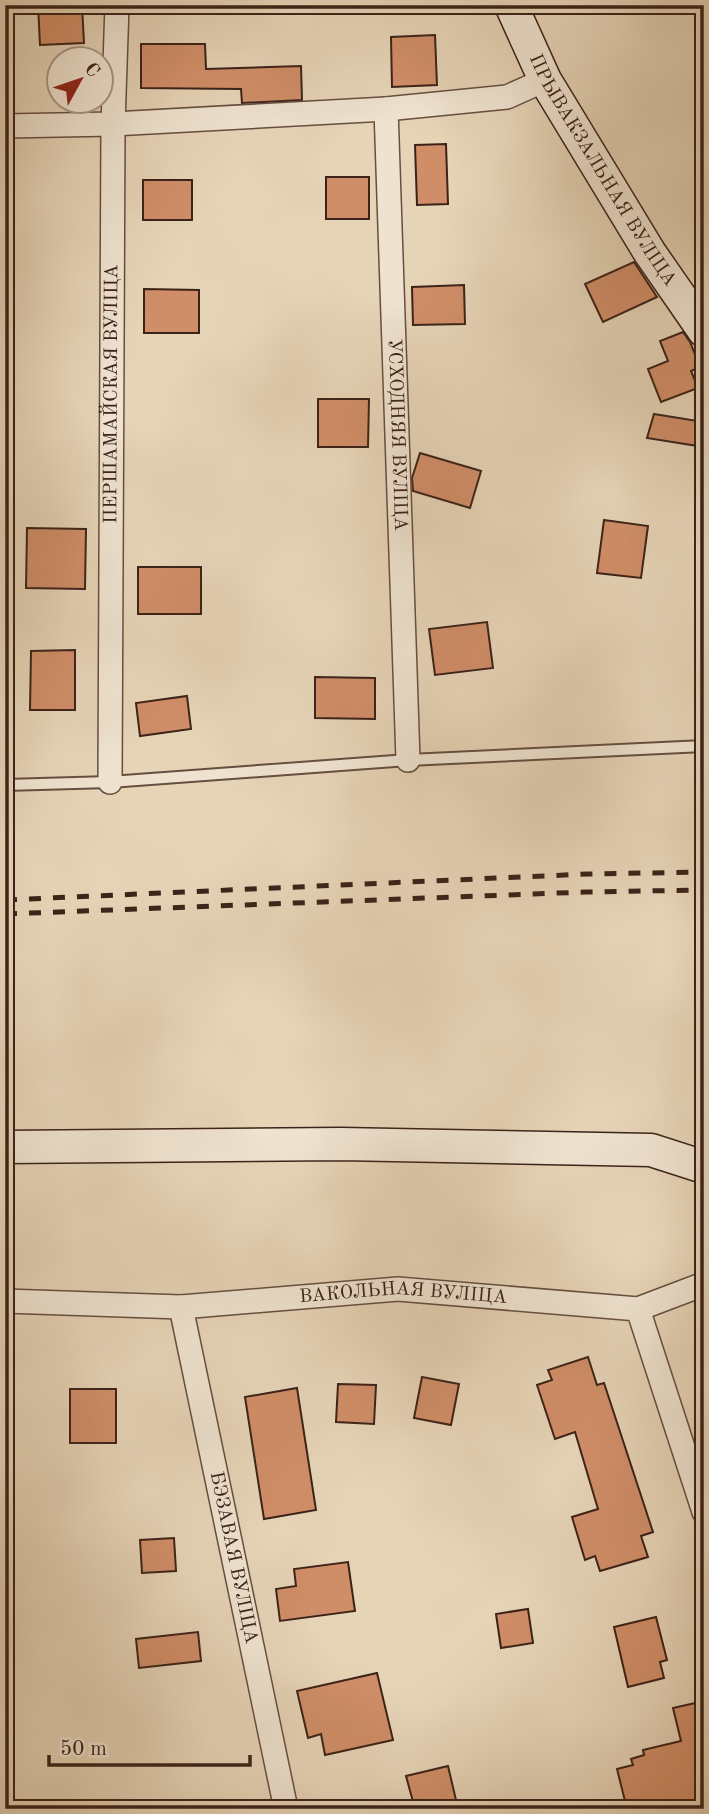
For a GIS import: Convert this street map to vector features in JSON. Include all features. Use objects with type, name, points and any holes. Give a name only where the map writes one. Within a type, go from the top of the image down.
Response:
[{"type":"main road","name":"ПРЫВАКЗАЛЬНАЯ ВУЛІЦА","points":[[511,5],[545,80],[650,253],[704,331]]},
{"type":"main road","points":[[5,1147],[341,1144],[651,1150],[704,1167]]},
{"type":"street","name":"ПЕРШАМАЙСКАЯ ВУЛІЦА","points":[[110,782],[113,124],[117,5]]},
{"type":"street","points":[[5,126],[113,124],[386,109],[507,97],[545,80]]},
{"type":"street","name":"УСХОДНЯЯ ВУЛІЦА","points":[[386,109],[408,760]]},
{"type":"street","points":[[704,1284],[638,1309],[696,1463],[704,1512]]},
{"type":"street","name":"ВАКОЛЬНАЯ ВУЛІЦА","points":[[5,1301],[181,1307],[398,1289],[638,1309]]},
{"type":"street","name":"БЭЗАВАЯ ВУЛІЦА","points":[[181,1307],[286,1809]]},
{"type":"lane","points":[[5,785],[110,782],[408,760],[704,746]]},
{"type":"building","points":[[38,5],[82,5],[84,43],[40,45]]},
{"type":"building","points":[[435,35],[437,85],[392,87],[391,37]]},
{"type":"building","points":[[141,44],[205,44],[206,69],[301,66],[302,100],[242,103],[241,89],[141,88]]},
{"type":"building","points":[[446,144],[448,204],[417,205],[415,145]]},
{"type":"building","points":[[326,177],[369,177],[369,219],[326,219]]},
{"type":"building","points":[[143,180],[192,180],[192,220],[143,220]]},
{"type":"building","points":[[634,262],[657,297],[603,322],[585,284]]},
{"type":"building","points":[[464,285],[465,324],[413,325],[412,287]]},
{"type":"building","points":[[144,289],[199,290],[199,333],[144,333]]},
{"type":"building","points":[[683,332],[700,367],[691,371],[698,388],[661,402],[648,369],[668,361],[660,341]]},
{"type":"building","points":[[318,399],[369,399],[368,447],[318,447]]},
{"type":"building","points":[[654,414],[704,422],[704,447],[647,438]]},
{"type":"building","points":[[420,453],[481,471],[470,508],[413,491],[412,478]]},
{"type":"building","points":[[604,520],[648,526],[641,578],[597,573]]},
{"type":"building","points":[[27,528],[86,529],[85,589],[26,588]]},
{"type":"building","points":[[138,567],[201,567],[201,614],[138,614]]},
{"type":"building","points":[[487,622],[493,668],[435,675],[429,629]]},
{"type":"building","points":[[75,650],[75,710],[30,710],[31,651]]},
{"type":"building","points":[[315,677],[375,678],[375,719],[315,718]]},
{"type":"building","points":[[187,696],[191,729],[140,736],[136,703]]},
{"type":"building","points":[[588,1357],[597,1385],[604,1383],[653,1532],[641,1536],[648,1557],[600,1571],[595,1556],[585,1560],[572,1517],[598,1509],[575,1432],[555,1439],[537,1385],[552,1380],[548,1370]]},
{"type":"building","points":[[422,1377],[459,1384],[451,1425],[414,1418]]},
{"type":"building","points":[[338,1384],[376,1385],[374,1424],[336,1422]]},
{"type":"building","points":[[297,1388],[316,1510],[264,1519],[245,1397]]},
{"type":"building","points":[[70,1389],[116,1389],[116,1443],[70,1443]]},
{"type":"building","points":[[174,1538],[176,1571],[142,1573],[140,1540]]},
{"type":"building","points":[[348,1562],[355,1611],[280,1621],[276,1589],[296,1586],[294,1569]]},
{"type":"building","points":[[528,1609],[533,1643],[501,1648],[496,1614]]},
{"type":"building","points":[[656,1617],[667,1660],[660,1662],[664,1678],[628,1687],[614,1627]]},
{"type":"building","points":[[198,1632],[201,1661],[139,1668],[136,1639]]},
{"type":"building","points":[[377,1673],[393,1740],[325,1755],[321,1734],[308,1738],[297,1691]]},
{"type":"building","points":[[704,1701],[704,1802],[695,1804],[696,1809],[627,1809],[617,1769],[633,1765],[631,1759],[644,1755],[643,1750],[681,1741],[673,1708]]},
{"type":"building","points":[[448,1766],[456,1800],[415,1809],[406,1776]]},
{"type":"railway","points":[[5,900],[588,874],[704,872]]},
{"type":"railway","points":[[5,914],[704,890]]}]
